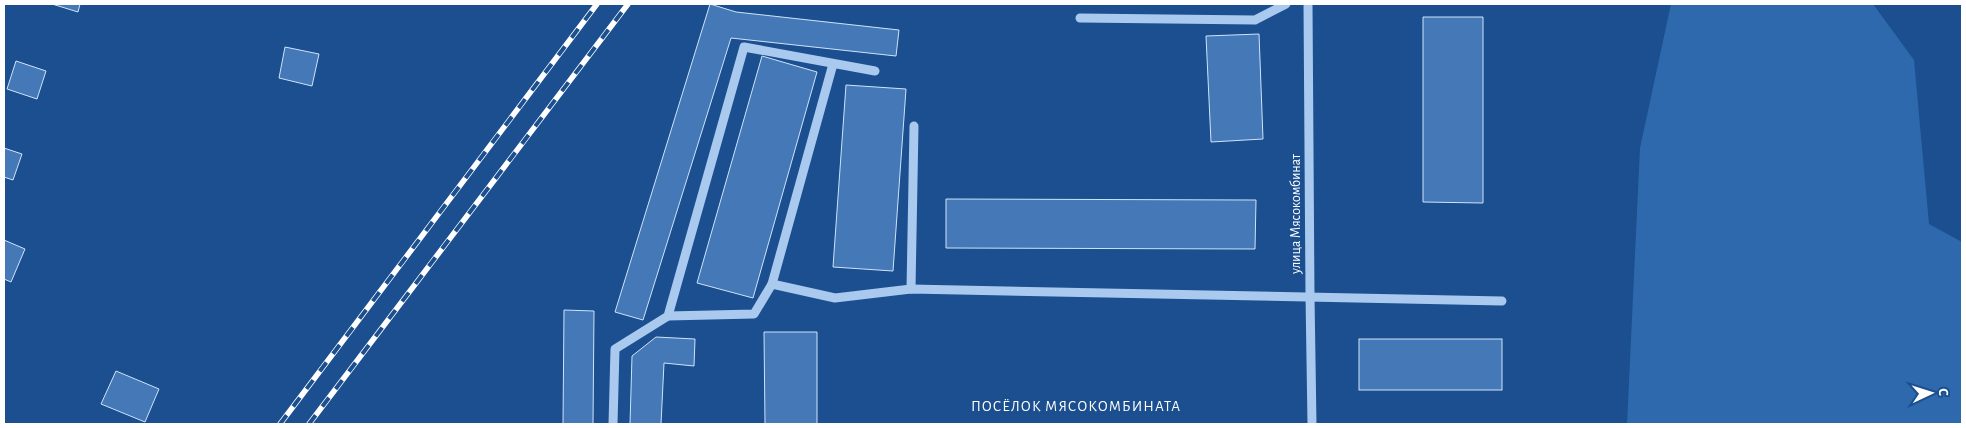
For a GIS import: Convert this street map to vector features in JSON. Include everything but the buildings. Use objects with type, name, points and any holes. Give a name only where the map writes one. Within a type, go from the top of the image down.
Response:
[{"type":"street","points":[[1080,18],[1255,20],[1286,4]]},
{"type":"street","name":"улица Мясокомбинат","points":[[1308,4],[1312,424]]},
{"type":"street","points":[[668,316],[744,47],[876,71]]},
{"type":"street","points":[[612,424],[615,349],[668,316],[754,314],[772,284],[833,64]]},
{"type":"street","points":[[911,289],[914,126]]},
{"type":"street","points":[[772,284],[835,298],[911,289],[1502,301]]},
{"type":"shaded area","points":[[1671,4],[1873,4],[1914,60],[1929,224],[1962,242],[1962,424],[1627,424],[1640,148]]},
{"type":"railway","points":[[280,424],[597,4]]},
{"type":"railway","points":[[309,424],[628,4]]},
{"type":"district","name":"ПОСЁЛОК МЯСОКОМБИНАТА","points":[[1076,406]]}]
